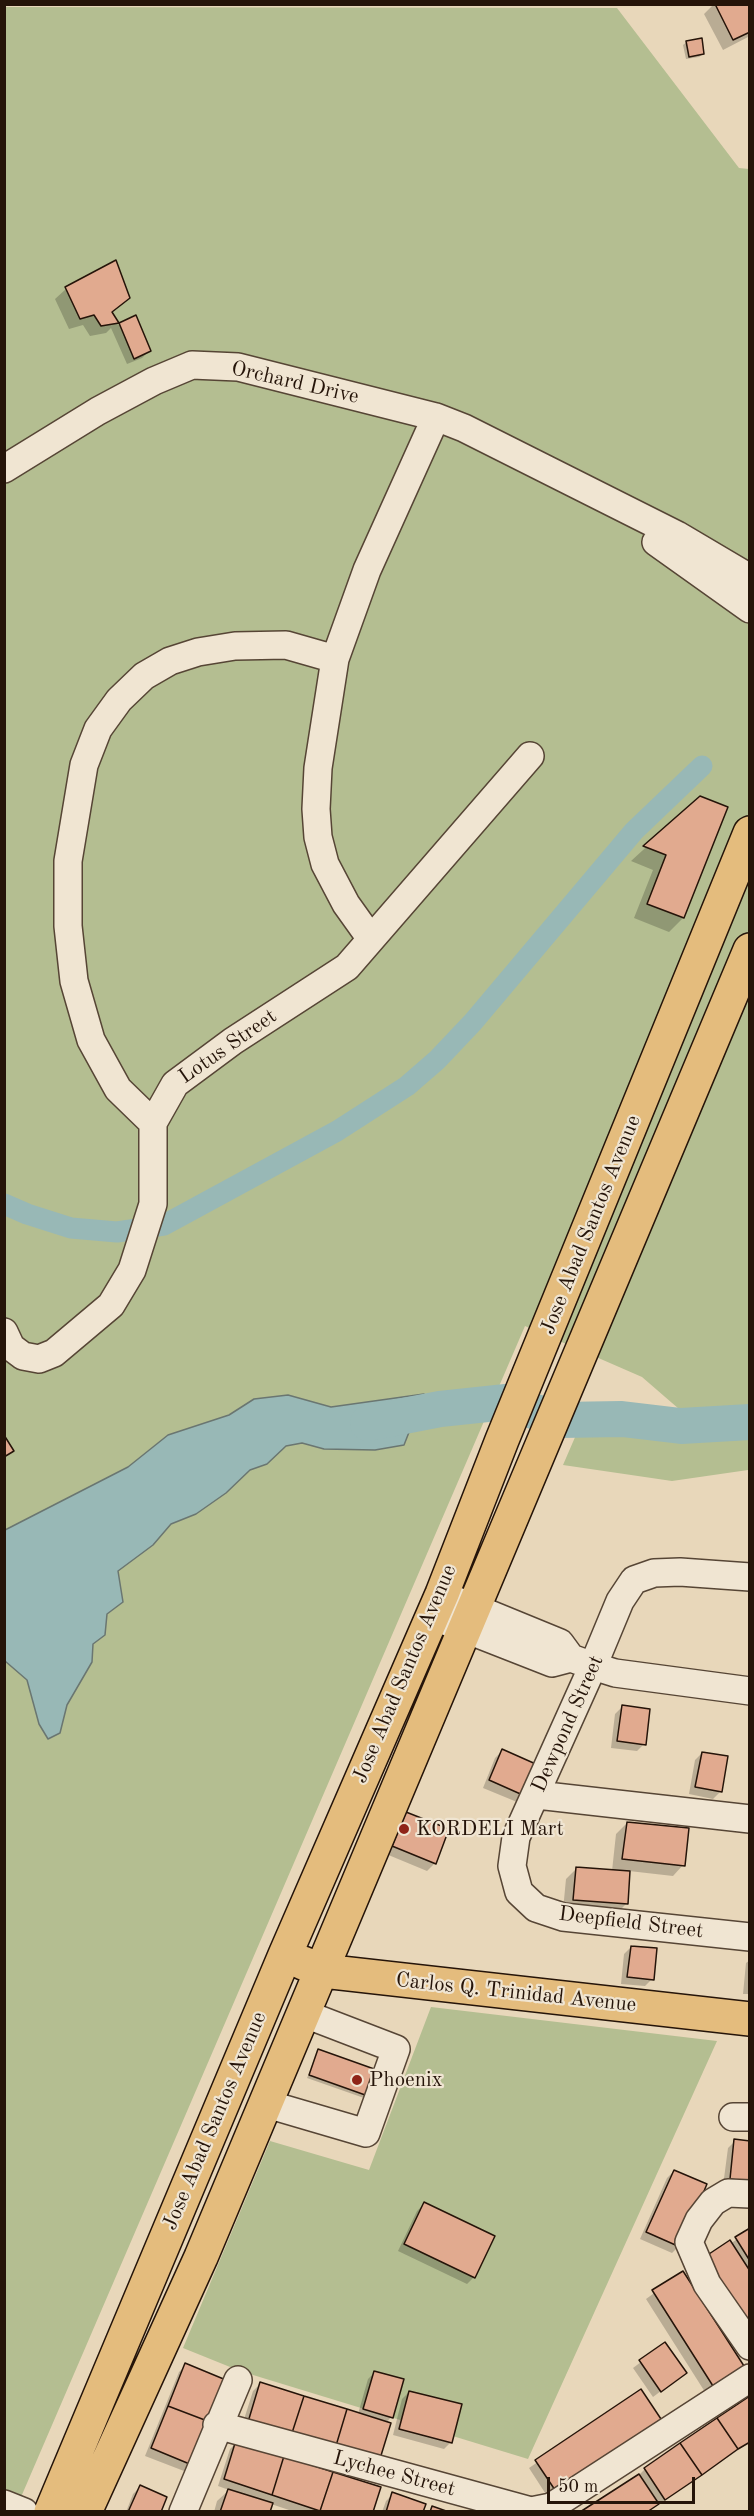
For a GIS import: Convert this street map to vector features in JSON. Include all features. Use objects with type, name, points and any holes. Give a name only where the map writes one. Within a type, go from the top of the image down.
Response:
[{"type":"main road","name":"Jose Abad Santos Avenue","points":[[51,2511],[285,1955],[437,1605],[750,833]]},
{"type":"main road","name":"Jose Abad Santos Avenue","points":[[85,2511],[201,2258],[267,2104],[750,950]]},
{"type":"main road","name":"Carlos Q. Trinidad Avenue","points":[[285,1955],[323,1971],[750,2019]]},
{"type":"street","name":"Orchard Drive","points":[[4,469],[98,411],[154,381],[192,365],[238,367],[436,417],[464,428],[677,535],[749,576]]},
{"type":"street","points":[[371,939],[346,904],[331,874],[318,837],[316,809],[318,768],[335,659],[367,570],[436,417]]},
{"type":"street","name":"Orchard Drive","points":[[464,428],[669,550],[705,579],[750,609]]},
{"type":"street","points":[[153,1123],[118,1089],[91,1040],[74,981],[68,926],[68,861],[84,765],[98,729],[119,700],[144,676],[170,661],[198,652],[235,646],[286,645],[335,659]]},
{"type":"street","name":"Lotus Street","points":[[8,1340],[23,1356],[39,1359],[54,1353],[111,1305],[132,1270],[153,1204],[153,1123],[175,1084],[233,1041],[347,967],[530,756]]},
{"type":"street","name":"Dewpond Street","points":[[519,1892],[512,1866],[516,1837],[537,1795],[582,1662],[634,1580],[654,1573],[680,1572],[750,1577]]},
{"type":"street","points":[[437,1605],[471,1618],[552,1663],[582,1662],[615,1673],[750,1691]]},
{"type":"street","points":[[537,1795],[750,1819]]},
{"type":"street","name":"Deepfield Street","points":[[519,1892],[536,1908],[563,1917],[750,1937]]},
{"type":"street","points":[[267,2104],[366,2133],[396,2049],[305,2014]]},
{"type":"street","points":[[750,2194],[728,2193],[713,2202],[699,2220],[689,2242],[707,2284],[750,2346]]},
{"type":"street","name":"Lychee Street","points":[[217,2425],[531,2511],[551,2508],[750,2378]]},
{"type":"street","points":[[183,2511],[217,2425],[238,2380]]},
{"type":"street","points":[[4,2504],[24,2511]]},
{"type":"green space","points":[[5,7],[617,8],[739,168],[749,169],[749,1406],[679,1409],[642,1377],[525,1326],[15,2511],[5,2511]]},
{"type":"green space","points":[[579,1428],[749,1430],[748,1470],[672,1481],[563,1465]]},
{"type":"green space","points":[[431,2007],[717,2041],[528,2459],[240,2371],[183,2348],[270,2141],[369,2170]]},
{"type":"water","points":[[424,1394],[404,1445],[375,1450],[324,1449],[302,1443],[286,1446],[267,1464],[250,1470],[226,1493],[196,1514],[171,1524],[153,1545],[118,1571],[123,1602],[107,1614],[105,1635],[93,1644],[92,1662],[67,1705],[60,1733],[48,1739],[39,1724],[27,1680],[5,1661],[5,1530],[128,1467],[168,1435],[229,1415],[254,1399],[288,1395],[331,1407]]},
{"type":"building","points":[[715,4],[750,4],[750,32],[733,40]]},
{"type":"building","points":[[702,38],[704,54],[689,57],[686,41]]},
{"type":"building","points":[[116,260],[130,298],[112,312],[119,323],[101,326],[94,315],[80,319],[65,287]]},
{"type":"building","points":[[136,315],[151,351],[134,359],[119,323]]},
{"type":"building","points":[[700,796],[728,807],[684,918],[647,904],[666,855],[643,846]]},
{"type":"building","points":[[4,1435],[14,1451],[4,1457]]},
{"type":"building","points":[[622,1705],[650,1709],[646,1745],[617,1741]]},
{"type":"building","points":[[502,1749],[538,1765],[525,1796],[489,1780]]},
{"type":"building","points":[[702,1752],[728,1756],[722,1792],[695,1787]]},
{"type":"building","points":[[406,1812],[449,1829],[436,1864],[392,1846]]},
{"type":"building","points":[[627,1822],[689,1828],[685,1866],[622,1859]]},
{"type":"building","points":[[576,1867],[630,1871],[628,1904],[573,1900]]},
{"type":"building","points":[[631,1946],[657,1948],[654,1980],[627,1977]]},
{"type":"building","points":[[318,2049],[377,2070],[368,2096],[309,2075]]},
{"type":"building","points":[[734,2139],[750,2141],[750,2182],[730,2179]]},
{"type":"building","points":[[674,2170],[707,2184],[680,2247],[646,2232]]},
{"type":"building","points":[[424,2202],[495,2236],[475,2278],[404,2244]]},
{"type":"building","points":[[750,2228],[750,2261],[735,2237]]},
{"type":"building","points":[[730,2240],[750,2271],[750,2336],[700,2260]]},
{"type":"building","points":[[683,2271],[744,2366],[713,2386],[652,2290]]},
{"type":"building","points":[[665,2342],[687,2373],[661,2392],[639,2360]]},
{"type":"building","points":[[185,2363],[226,2380],[210,2422],[168,2406]]},
{"type":"building","points":[[374,2371],[404,2379],[393,2418],[363,2409]]},
{"type":"building","points":[[260,2382],[304,2396],[291,2436],[248,2422]]},
{"type":"building","points":[[641,2389],[663,2422],[557,2493],[535,2460]]},
{"type":"building","points":[[409,2391],[462,2404],[452,2443],[399,2429]]},
{"type":"building","points":[[304,2396],[347,2409],[335,2449],[291,2436]]},
{"type":"building","points":[[750,2396],[750,2442],[738,2449],[717,2418]]},
{"type":"building","points":[[168,2406],[210,2422],[192,2465],[151,2448]]},
{"type":"building","points":[[347,2409],[391,2423],[379,2462],[335,2449]]},
{"type":"building","points":[[717,2418],[738,2449],[702,2475],[680,2443]]},
{"type":"building","points":[[236,2440],[284,2456],[272,2495],[224,2479]]},
{"type":"building","points":[[680,2443],[702,2475],[665,2500],[644,2468]]},
{"type":"building","points":[[284,2456],[333,2472],[320,2511],[272,2495]]},
{"type":"building","points":[[333,2472],[381,2487],[373,2512],[320,2511]]},
{"type":"building","points":[[639,2474],[659,2504],[647,2512],[580,2512]]},
{"type":"building","points":[[140,2485],[167,2497],[161,2512],[128,2512]]},
{"type":"building","points":[[228,2489],[273,2503],[270,2512],[220,2512]]},
{"type":"building","points":[[392,2492],[426,2504],[423,2512],[386,2512]]},
{"type":"building","points":[[432,2506],[449,2512],[430,2512]]},
{"type":"waterway","points":[[4,1204],[71,1228],[117,1232],[164,1225],[337,1131],[407,1086],[437,1060],[473,1022],[634,831],[702,766]]},
{"type":"waterway","points":[[368,1423],[440,1409],[506,1402],[560,1420],[622,1419],[681,1426],[750,1422]]},
{"type":"place","name":"KORDELI Mart","points":[[404,1829]]},
{"type":"place","name":"Phoenix","points":[[357,2080]]}]
